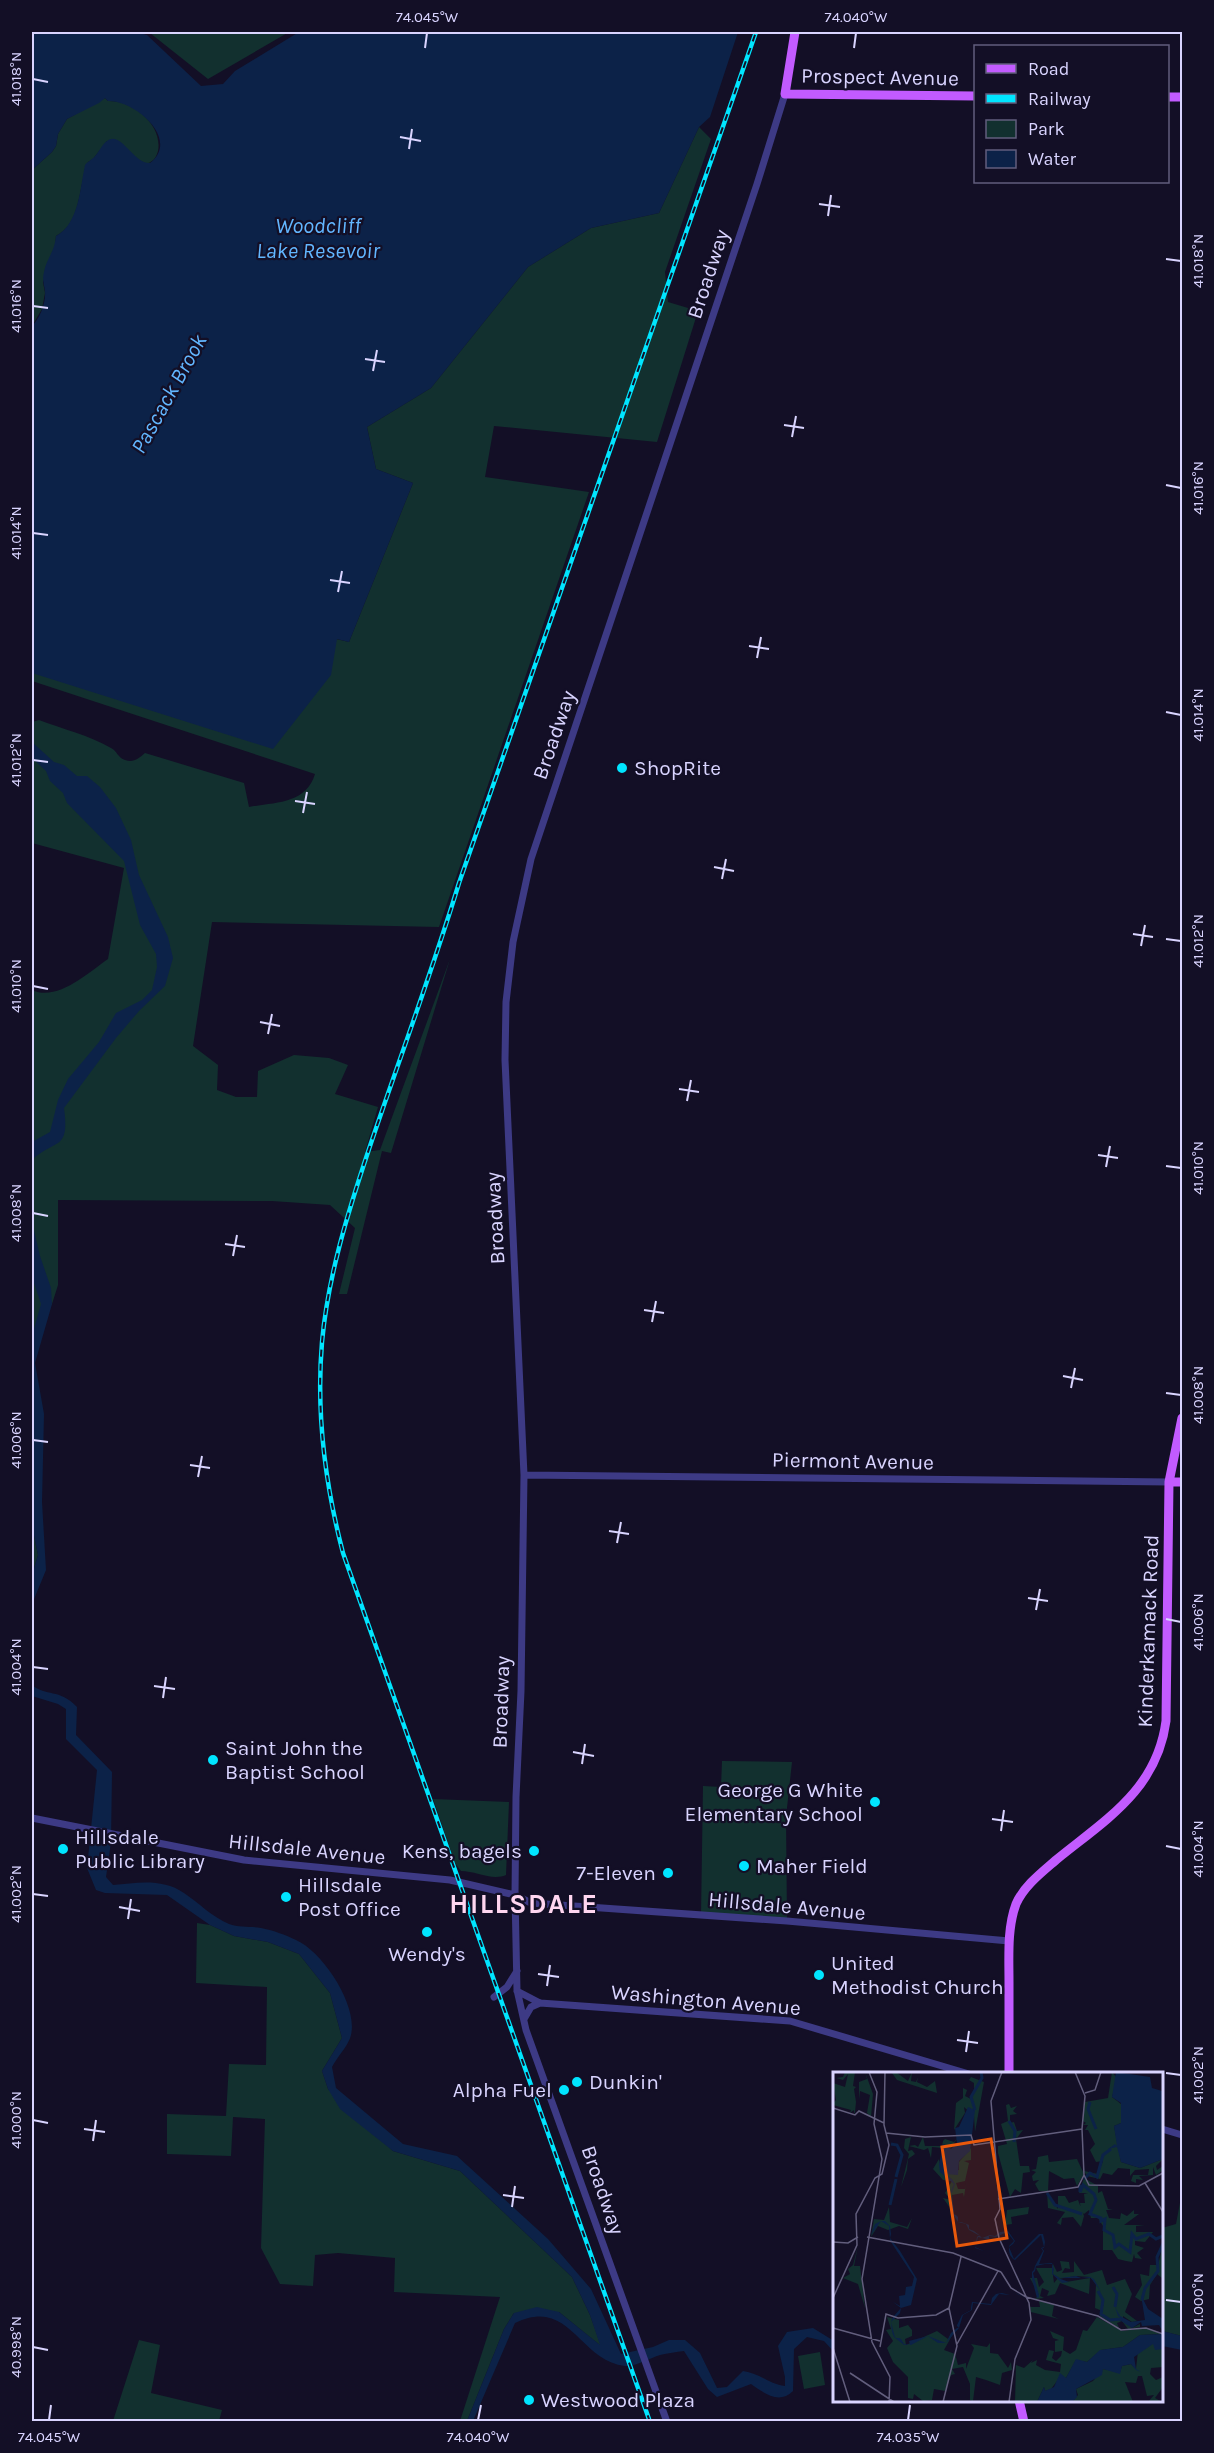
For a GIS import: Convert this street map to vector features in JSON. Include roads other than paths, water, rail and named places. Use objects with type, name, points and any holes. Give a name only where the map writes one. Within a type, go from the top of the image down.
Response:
[{"type":"main road","name":"Broadway","points":[[785,94],[795,32]]},
{"type":"main road","name":"Prospect Avenue","points":[[785,94],[974,96]]},
{"type":"main road","name":"Kinderkamack Road","points":[[1009,2072],[1009,1941],[1013,1915],[1026,1888],[1040,1873],[1128,1800],[1149,1773],[1159,1753],[1166,1721],[1169,1482],[1182,1418]]},
{"type":"main road","name":"Piermont Avenue","points":[[1169,1482],[1182,1482]]},
{"type":"main road","points":[[1019,2402],[1024,2421]]},
{"type":"street","name":"Broadway","points":[[667,2421],[583,2191],[524,2019],[517,1991],[516,1797],[521,1691],[524,1474],[505,1060],[508,986],[516,926],[538,836],[652,501],[785,94]]},
{"type":"street","name":"Piermont Avenue","points":[[524,1474],[1169,1482]]},
{"type":"street","name":"Hillsdale Avenue","points":[[32,1818],[244,1860],[441,1879],[515,1895],[531,1903],[787,1921],[1009,1941]]},
{"type":"street","points":[[494,1997],[507,1987],[517,1971]]},
{"type":"street","name":"Washington Avenue","points":[[517,1991],[540,2003],[639,2008],[790,2021],[966,2072]]},
{"type":"street","points":[[524,2019],[531,2007],[540,2003]]},
{"type":"street","points":[[1163,2130],[1182,2135]]},
{"type":"water","name":"Woodcliff Lake Resevoir","points":[[32,32],[136,32],[147,35],[201,86],[223,84],[235,71],[299,32],[738,32],[710,117],[699,127],[659,213],[591,228],[528,267],[431,388],[367,427],[376,469],[413,483],[349,642],[337,639],[331,675],[273,749],[32,673],[32,326],[40,315],[45,300],[44,272],[56,236],[70,223],[74,214],[85,165],[107,141],[112,139],[122,143],[144,162],[150,163],[158,153],[160,143],[157,133],[141,114],[119,102],[108,101],[105,98],[67,119],[58,134],[56,146],[52,152],[32,170]]},
{"type":"water","points":[[32,742],[54,762],[64,765],[77,776],[87,776],[100,787],[116,808],[131,840],[139,875],[168,937],[173,958],[165,986],[116,1038],[64,1108],[63,1138],[32,1160],[32,1142],[50,1132],[58,1100],[68,1079],[99,1042],[116,1013],[142,1000],[152,990],[157,967],[156,954],[140,925],[124,861],[67,803],[63,793],[50,781],[46,771],[32,758]]},
{"type":"water","points":[[32,1222],[51,1288],[52,1304],[35,1363],[44,1414],[42,1502],[46,1570],[32,1604],[32,1575],[38,1555],[32,1526],[34,1415],[32,1336],[41,1304],[32,1277]]},
{"type":"water","points":[[32,1685],[42,1691],[64,1697],[77,1707],[76,1735],[112,1772],[111,1842],[106,1877],[113,1885],[158,1883],[176,1888],[211,1914],[229,1924],[279,1933],[306,1946],[317,1956],[327,1967],[344,1995],[352,2023],[350,2039],[332,2067],[336,2088],[403,2144],[457,2156],[548,2239],[591,2289],[621,2354],[653,2347],[669,2340],[685,2340],[700,2353],[717,2388],[727,2387],[743,2371],[785,2386],[778,2346],[787,2332],[813,2328],[833,2340],[833,2351],[824,2341],[807,2337],[794,2349],[793,2391],[788,2395],[772,2396],[751,2384],[717,2397],[708,2389],[684,2351],[660,2355],[638,2364],[625,2366],[609,2361],[596,2353],[562,2323],[549,2317],[534,2317],[515,2323],[473,2421],[467,2421],[504,2329],[514,2313],[537,2307],[559,2312],[600,2345],[590,2315],[572,2277],[460,2171],[393,2151],[340,2109],[328,2089],[322,2071],[342,2038],[330,1993],[299,1954],[268,1942],[234,1936],[210,1925],[167,1895],[105,1893],[96,1890],[87,1868],[97,1770],[66,1739],[66,1709],[58,1704],[32,1696]]},
{"type":"water","points":[[1163,2331],[1182,2336],[1182,2350],[1163,2346]]},
{"type":"railway","points":[[650,2422],[343,1553],[327,1475],[321,1422],[320,1369],[325,1317],[334,1269],[361,1173],[459,883],[756,32]]},
{"type":"place","name":"ShopRite","points":[[622,768]]},
{"type":"place","name":"Saint John the Baptist School","points":[[213,1760]]},
{"type":"place","name":"George G White Elementary School","points":[[875,1802]]},
{"type":"place","name":"Hillsdale Public Library","points":[[63,1849]]},
{"type":"place","name":"Kens, bagels","points":[[534,1851]]},
{"type":"place","name":"Maher Field","points":[[744,1866]]},
{"type":"place","name":"7-Eleven","points":[[668,1873]]},
{"type":"place","name":"Hillsdale Post Office","points":[[286,1897]]},
{"type":"place","name":"Wendy's","points":[[427,1932]]},
{"type":"place","name":"United Methodist Church","points":[[819,1975]]},
{"type":"place","name":"Dunkin'","points":[[577,2082]]},
{"type":"place","name":"Alpha Fuel","points":[[564,2090]]},
{"type":"place","name":"Westwood Plaza","points":[[529,2400]]},
{"type":"district","name":"HILLSDALE","points":[[524,1904]]},
{"type":"water label","name":"Pascack Brook","points":[[169,394]]}]
